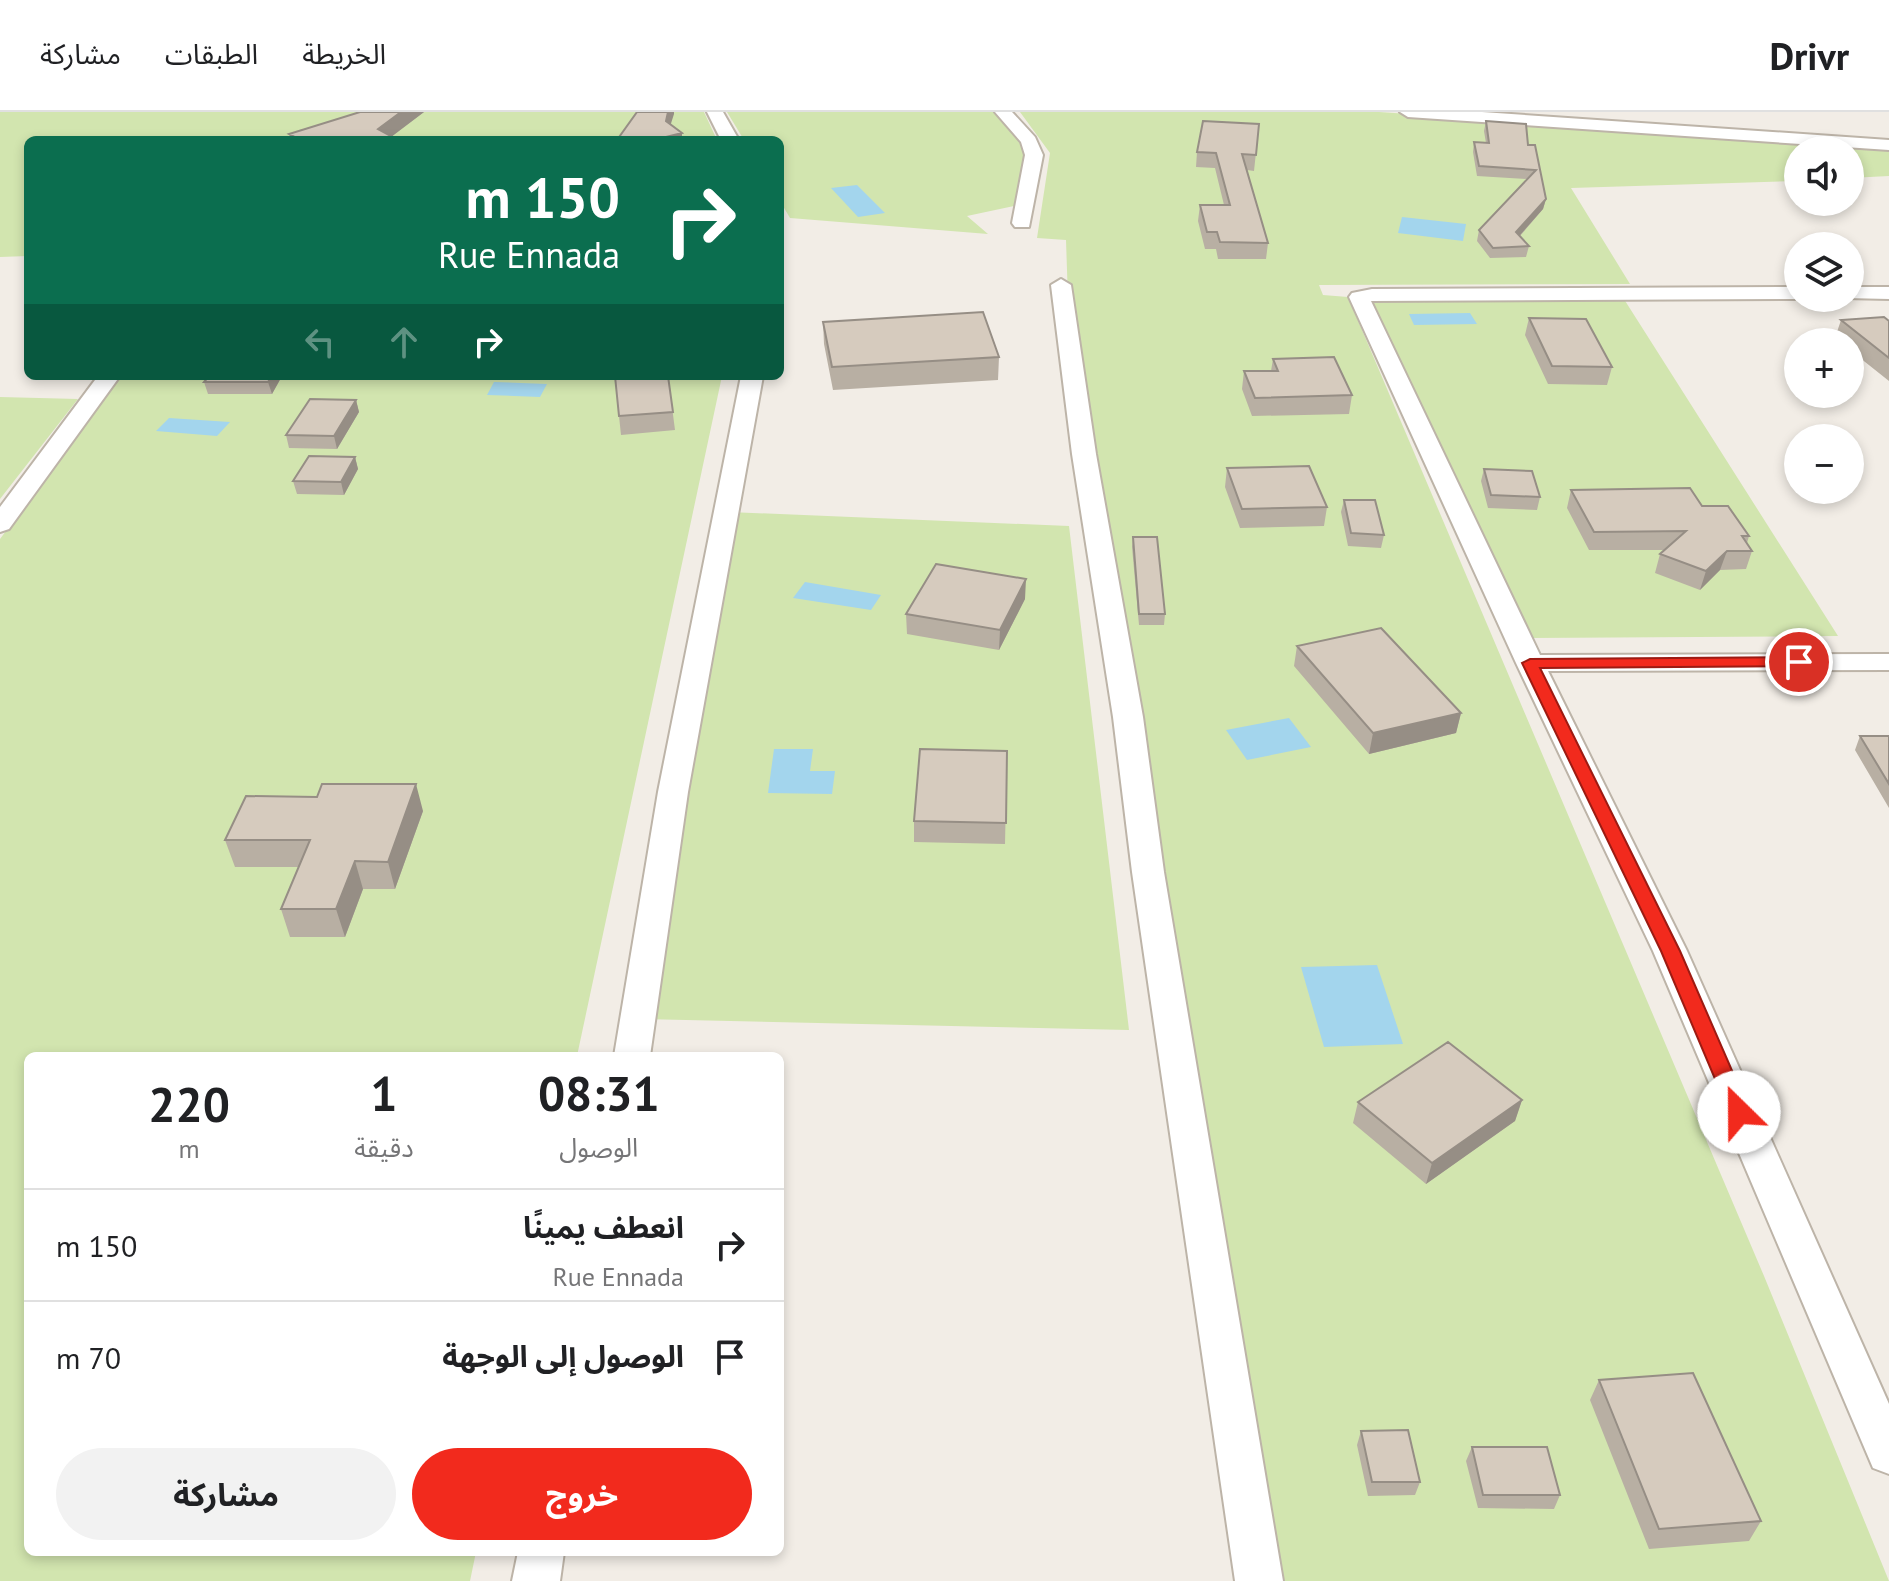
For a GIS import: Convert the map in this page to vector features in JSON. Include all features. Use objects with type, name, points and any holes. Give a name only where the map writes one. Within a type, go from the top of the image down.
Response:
[{"type":"street","points":[[715,112],[728,136]]},
{"type":"street","points":[[1003,112],[1029,141],[1034,155],[1022,223]]},
{"type":"street","points":[[1408,112],[1889,145]]},
{"type":"street","points":[[1061,285],[1084,454],[1128,717],[1148,872],[1259,1581]]},
{"type":"street","points":[[1784,293],[1387,294],[1359,297],[1530,663],[1670,951],[1887,1446]]},
{"type":"street","points":[[1864,293],[1889,293]]},
{"type":"street","points":[[0,524],[106,380]]},
{"type":"street","points":[[633,1052],[678,765],[751,380]]},
{"type":"street","points":[[1530,663],[1889,662]]},
{"type":"street","points":[[536,1581],[540,1556]]},
{"type":"green space","points":[[0,112],[704,112],[715,136],[24,136],[24,256],[0,257]]},
{"type":"green space","points":[[727,112],[993,112],[1025,148],[1023,177],[1014,206],[967,216],[988,234],[790,218],[784,208],[784,136],[742,136]]},
{"type":"green space","points":[[1020,112],[1379,112],[1784,139],[1784,181],[1571,188],[1630,284],[1319,285],[1323,295],[1348,297],[1764,1276],[1889,1581],[1266,1581],[1068,300],[1066,240],[1037,238],[1050,153]]},
{"type":"green space","points":[[1864,144],[1889,146],[1889,176],[1864,177]]},
{"type":"green space","points":[[1369,296],[1622,296],[1838,636],[1530,638]]},
{"type":"green space","points":[[118,380],[721,380],[578,1052],[24,1052],[24,1556],[475,1556],[470,1581],[0,1581],[0,539]]},
{"type":"green space","points":[[0,397],[78,399],[0,499]]},
{"type":"green space","points":[[729,512],[1069,526],[1129,1030],[641,1019]]},
{"type":"water","points":[[857,185],[885,213],[858,217],[831,188]]},
{"type":"water","points":[[1402,217],[1466,224],[1463,241],[1398,233]]},
{"type":"water","points":[[1470,313],[1477,324],[1414,325],[1409,314]]},
{"type":"water","points":[[494,382],[547,384],[540,397],[487,395]]},
{"type":"water","points":[[169,418],[230,422],[217,436],[156,431]]},
{"type":"water","points":[[805,582],[881,595],[871,610],[793,598]]},
{"type":"water","points":[[1289,718],[1311,747],[1247,760],[1226,730]]},
{"type":"water","points":[[774,749],[813,749],[810,771],[835,771],[832,794],[768,793]]},
{"type":"water","points":[[1377,965],[1403,1044],[1324,1047],[1301,967]]},
{"type":"building","points":[[360,112],[401,112],[378,129],[391,136],[289,134]]},
{"type":"building","points":[[637,112],[668,112],[666,121],[682,133],[670,136],[620,136]]},
{"type":"building","points":[[1203,121],[1259,124],[1256,155],[1242,154],[1268,243],[1220,242],[1217,232],[1207,232],[1200,205],[1230,205],[1216,153],[1197,152]]},
{"type":"building","points":[[1486,121],[1526,124],[1528,145],[1535,145],[1546,199],[1516,232],[1529,246],[1493,248],[1479,230],[1536,170],[1479,166],[1474,142],[1489,143]]},
{"type":"building","points":[[983,312],[999,357],[832,367],[823,322]]},
{"type":"building","points":[[1884,317],[1889,321],[1889,358],[1864,338],[1864,328],[1851,328],[1841,320]]},
{"type":"building","points":[[1529,318],[1586,319],[1612,367],[1552,366]]},
{"type":"building","points":[[1334,357],[1352,395],[1255,398],[1244,371],[1278,371],[1273,359]]},
{"type":"building","points":[[206,380],[269,380],[268,382],[204,382]]},
{"type":"building","points":[[615,380],[669,380],[673,412],[619,416]]},
{"type":"building","points":[[310,399],[356,400],[334,436],[286,435]]},
{"type":"building","points":[[309,456],[355,457],[341,482],[293,481]]},
{"type":"building","points":[[1309,466],[1327,507],[1242,509],[1227,468]]},
{"type":"building","points":[[1484,469],[1532,471],[1540,497],[1491,495]]},
{"type":"building","points":[[1690,488],[1702,506],[1728,506],[1749,536],[1742,536],[1752,551],[1727,551],[1706,571],[1660,554],[1686,531],[1594,532],[1571,490]]},
{"type":"building","points":[[1344,500],[1375,500],[1384,535],[1351,533]]},
{"type":"building","points":[[1133,537],[1157,537],[1165,614],[1139,614]]},
{"type":"building","points":[[936,564],[1026,579],[1000,630],[906,614]]},
{"type":"building","points":[[1381,628],[1461,713],[1373,733],[1297,646]]},
{"type":"building","points":[[1860,736],[1889,736],[1889,784]]},
{"type":"building","points":[[920,749],[1007,751],[1006,823],[914,821]]},
{"type":"building","points":[[322,784],[416,784],[388,862],[355,861],[336,909],[281,909],[310,840],[225,840],[246,796],[317,797]]},
{"type":"building","points":[[1448,1042],[1522,1100],[1432,1163],[1358,1102]]},
{"type":"building","points":[[1693,1373],[1761,1521],[1659,1529],[1599,1380]]},
{"type":"building","points":[[1408,1430],[1420,1482],[1372,1482],[1361,1431]]},
{"type":"building","points":[[1472,1447],[1547,1447],[1560,1495],[1483,1495]]},
{"type":"route","points":[[1739,1112],[1670,951],[1530,663],[1799,662]]}]
